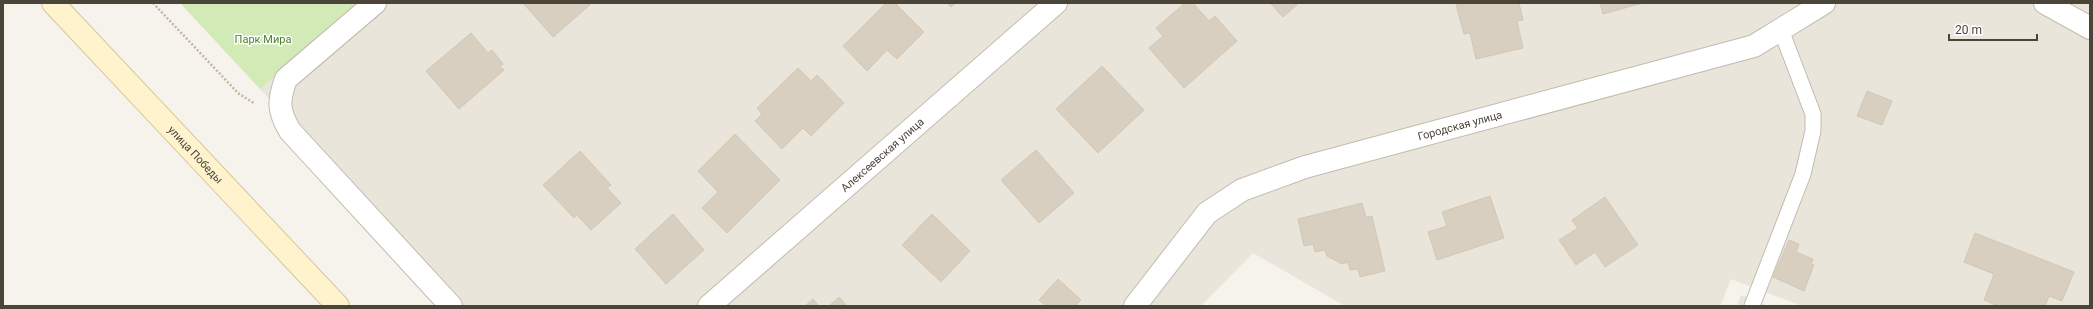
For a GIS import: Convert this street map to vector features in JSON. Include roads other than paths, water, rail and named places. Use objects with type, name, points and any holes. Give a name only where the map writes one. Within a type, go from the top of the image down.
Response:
[{"type":"street","name":"улица Победы","points":[[53,3],[338,306]]},
{"type":"street","points":[[375,3],[286,79],[280,97],[281,116],[290,131],[451,306]]},
{"type":"street","name":"Алексеевская улица","points":[[709,306],[1056,3]]},
{"type":"street","name":"Городская улица","points":[[1136,306],[1207,213],[1242,190],[1305,167],[1754,46],[1824,3]]},
{"type":"street","points":[[2045,3],[2090,28]]},
{"type":"lane","points":[[1752,306],[1803,174],[1813,131],[1813,114],[1781,30]]},
{"type":"park label","name":"Парк Мира","points":[[263,39]]}]
